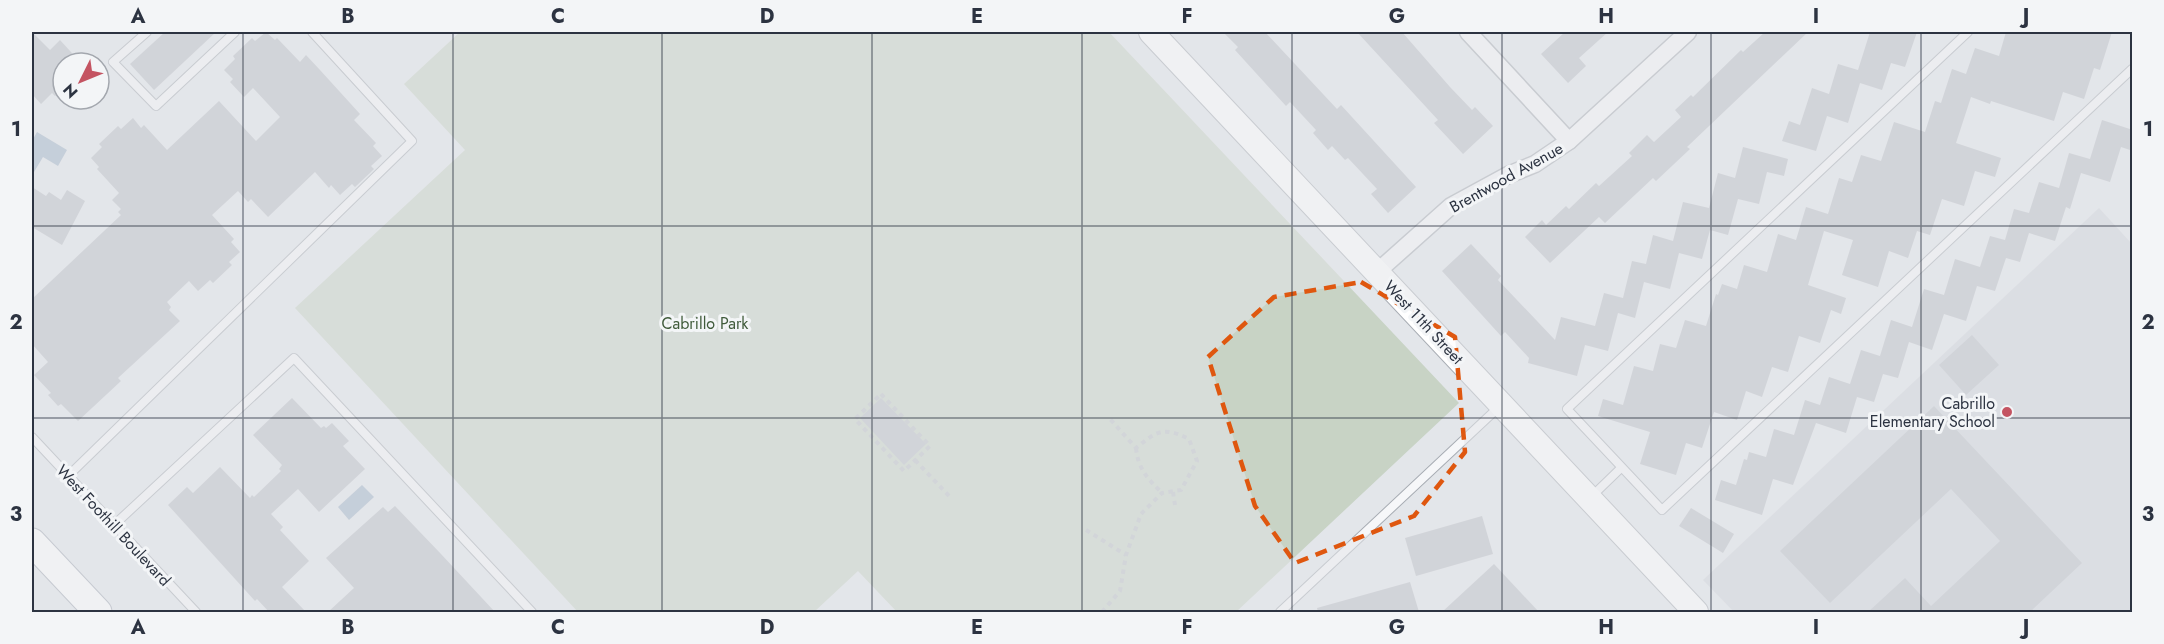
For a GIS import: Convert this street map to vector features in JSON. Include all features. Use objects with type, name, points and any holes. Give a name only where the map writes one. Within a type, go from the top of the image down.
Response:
[{"type":"main road","points":[[32,542],[87,609]]},
{"type":"street","name":"West 11th Street","points":[[1150,32],[1696,612]]},
{"type":"street","points":[[1468,32],[1569,141]]},
{"type":"street","name":"Brentwood Avenue","points":[[1377,272],[1451,206],[1508,175],[1535,164],[1569,141],[1688,32]]},
{"type":"lane","points":[[147,32],[113,62],[156,106],[235,32]]},
{"type":"lane","points":[[68,476],[412,141],[312,32]]},
{"type":"lane","points":[[1968,32],[1567,409],[1662,510],[2133,69]]},
{"type":"lane","points":[[114,525],[294,358],[532,612]]},
{"type":"lane","points":[[1280,612],[1501,405]]},
{"type":"lane","name":"West Foothill Boulevard","points":[[32,437],[196,612]]},
{"type":"lane","points":[[1590,498],[1622,468]]},
{"type":"path","points":[[881,394],[930,446],[915,460],[904,471],[855,418],[881,394]]},
{"type":"path","points":[[1110,419],[1136,448],[1137,463],[1162,493]]},
{"type":"path","points":[[1102,612],[1120,591],[1126,555],[1141,513],[1162,493],[1181,490],[1197,461],[1189,439],[1172,430],[1161,431],[1136,448]]},
{"type":"path","points":[[915,460],[949,496]]},
{"type":"path","points":[[1173,492],[1175,505]]},
{"type":"path","points":[[1086,530],[1126,555]]},
{"type":"highlighted area","points":[[1361,282],[1455,337],[1465,452],[1414,516],[1295,563],[1255,506],[1208,357],[1274,297]]},
{"type":"shaded area","name":"Cabrillo Elementary School","points":[[2099,208],[2132,244],[2132,612],[1734,612],[1703,580]]},
{"type":"green space","name":"Cabrillo Park","points":[[460,32],[1109,32],[1459,403],[1236,612],[897,612],[858,571],[814,612],[578,612],[295,308],[465,150],[404,84]]},
{"type":"water","points":[[37,132],[67,150],[58,166],[43,157],[34,172],[32,171],[32,141]]},
{"type":"water","points":[[362,485],[374,497],[349,520],[338,507]]},
{"type":"building","points":[[32,32],[50,50],[60,40],[70,51],[51,51],[51,94],[41,104],[32,94]]},
{"type":"building","points":[[165,32],[216,32],[154,90],[130,64]]},
{"type":"building","points":[[266,32],[275,40],[277,38],[300,62],[306,55],[360,114],[354,120],[376,143],[373,146],[382,156],[371,166],[374,169],[355,187],[352,184],[340,195],[331,185],[329,188],[315,172],[268,217],[251,199],[248,202],[238,191],[212,215],[234,239],[231,242],[240,252],[229,262],[232,265],[213,283],[210,280],[198,291],[189,281],[167,302],[171,307],[169,310],[180,321],[118,378],[121,381],[78,421],[61,404],[58,406],[48,395],[51,393],[34,375],[48,362],[32,344],[32,299],[121,215],[118,212],[121,209],[112,200],[119,193],[97,169],[99,167],[91,158],[102,147],[99,144],[118,126],[121,129],[133,118],[141,128],[144,125],[167,150],[219,101],[256,141],[280,117],[253,88],[244,97],[230,82],[233,79],[224,70],[235,59],[233,56],[252,38],[255,41]]},
{"type":"building","points":[[1223,32],[1265,32],[1337,109],[1341,105],[1416,187],[1388,213],[1371,194],[1377,189],[1348,158],[1345,160],[1332,146],[1328,150],[1313,133],[1316,130],[1290,102],[1286,106],[1235,50],[1238,47]]},
{"type":"building","points":[[1357,32],[1402,32],[1472,110],[1475,107],[1493,126],[1463,154],[1434,123],[1438,120]]},
{"type":"building","points":[[1565,32],[1608,32],[1579,58],[1586,66],[1568,83],[1541,54]]},
{"type":"building","points":[[1765,32],[1808,32],[1687,147],[1690,149],[1656,181],[1653,178],[1605,223],[1599,217],[1550,263],[1525,237],[1542,220],[1546,225],[1566,206],[1569,209],[1596,183],[1599,186],[1632,156],[1629,153],[1647,135],[1654,142],[1681,117],[1675,110],[1691,95],[1693,97],[1741,50],[1743,52]]},
{"type":"building","points":[[1870,32],[1917,32],[1905,67],[1891,63],[1882,90],[1860,83],[1848,123],[1827,116],[1816,151],[1782,141],[1789,121],[1800,125],[1812,88],[1829,94],[1838,64],[1858,70]]},
{"type":"building","points":[[2006,32],[2112,32],[2100,70],[2094,68],[2084,99],[2063,92],[2054,121],[1971,97],[1956,143],[2001,158],[1995,177],[1975,171],[1964,206],[1942,199],[1930,235],[1917,231],[1908,258],[1889,251],[1878,287],[1842,275],[1853,240],[1824,231],[1808,285],[1846,298],[1841,314],[1831,310],[1820,343],[1799,336],[1788,372],[1772,367],[1762,397],[1746,391],[1737,420],[1714,412],[1702,448],[1686,443],[1676,475],[1640,464],[1650,432],[1598,416],[1603,399],[1623,405],[1634,366],[1653,371],[1660,344],[1676,348],[1685,320],[1706,326],[1716,294],[1718,295],[1722,284],[1737,289],[1744,265],[1767,272],[1778,234],[1796,240],[1806,207],[1828,214],[1839,178],[1852,182],[1861,155],[1881,161],[1894,122],[1925,132],[1935,101],[1941,103],[1952,69],[1966,74],[1975,48],[1999,56]]},
{"type":"building","points":[[2102,120],[2133,130],[2133,151],[2121,147],[2110,182],[2081,173],[2070,209],[2066,207],[2055,241],[2029,233],[2020,262],[2006,258],[1995,291],[1977,286],[1966,321],[1944,314],[1932,350],[1909,342],[1898,378],[1883,374],[1874,402],[1857,397],[1846,433],[1816,423],[1793,485],[1773,479],[1762,515],[1715,500],[1721,480],[1736,485],[1744,459],[1747,460],[1749,452],[1766,457],[1774,429],[1794,435],[1805,400],[1820,405],[1829,377],[1850,384],[1861,350],[1880,356],[1891,320],[1912,327],[1924,289],[1944,295],[1955,259],[1980,267],[1990,236],[2005,240],[2014,209],[2029,213],[2039,182],[2059,188],[2069,153],[2090,159]]},
{"type":"building","points":[[1743,147],[1788,159],[1784,176],[1767,172],[1759,204],[1738,199],[1728,235],[1710,230],[1702,259],[1679,253],[1670,289],[1644,282],[1635,318],[1618,313],[1608,351],[1585,345],[1577,376],[1528,363],[1529,358],[1505,332],[1501,336],[1442,271],[1471,244],[1501,276],[1498,280],[1555,340],[1561,317],[1595,326],[1604,293],[1623,298],[1632,261],[1646,264],[1653,235],[1673,241],[1683,202],[1709,208],[1718,173],[1735,178]]},
{"type":"building","points":[[32,187],[46,196],[49,192],[61,200],[67,190],[85,201],[62,245],[32,227]]},
{"type":"building","points":[[1972,335],[1999,365],[1966,395],[1939,365]]},
{"type":"building","points":[[292,398],[321,428],[324,426],[326,428],[332,423],[349,441],[343,446],[365,469],[319,512],[298,489],[271,514],[283,527],[280,530],[309,561],[282,587],[306,612],[269,612],[257,599],[255,601],[168,505],[187,487],[193,493],[220,467],[250,498],[252,495],[254,497],[281,471],[279,469],[282,465],[253,435]]},
{"type":"building","points":[[881,398],[926,444],[904,465],[860,418]]},
{"type":"building","points":[[1934,406],[2082,563],[2030,612],[1868,612],[1905,578],[1931,606],[2000,541],[1951,489],[1830,603],[1780,551]]},
{"type":"building","points":[[395,506],[495,612],[328,612],[354,588],[326,558],[383,507],[388,512]]},
{"type":"building","points":[[1691,508],[1734,534],[1723,553],[1679,526]]},
{"type":"building","points":[[1482,516],[1493,554],[1416,576],[1405,538]]},
{"type":"building","points":[[1494,564],[1539,612],[1442,612]]},
{"type":"building","points":[[1410,582],[1419,612],[1318,612],[1317,608]]},
{"type":"place","name":"Cabrillo Elementary School","points":[[2007,412]]}]
